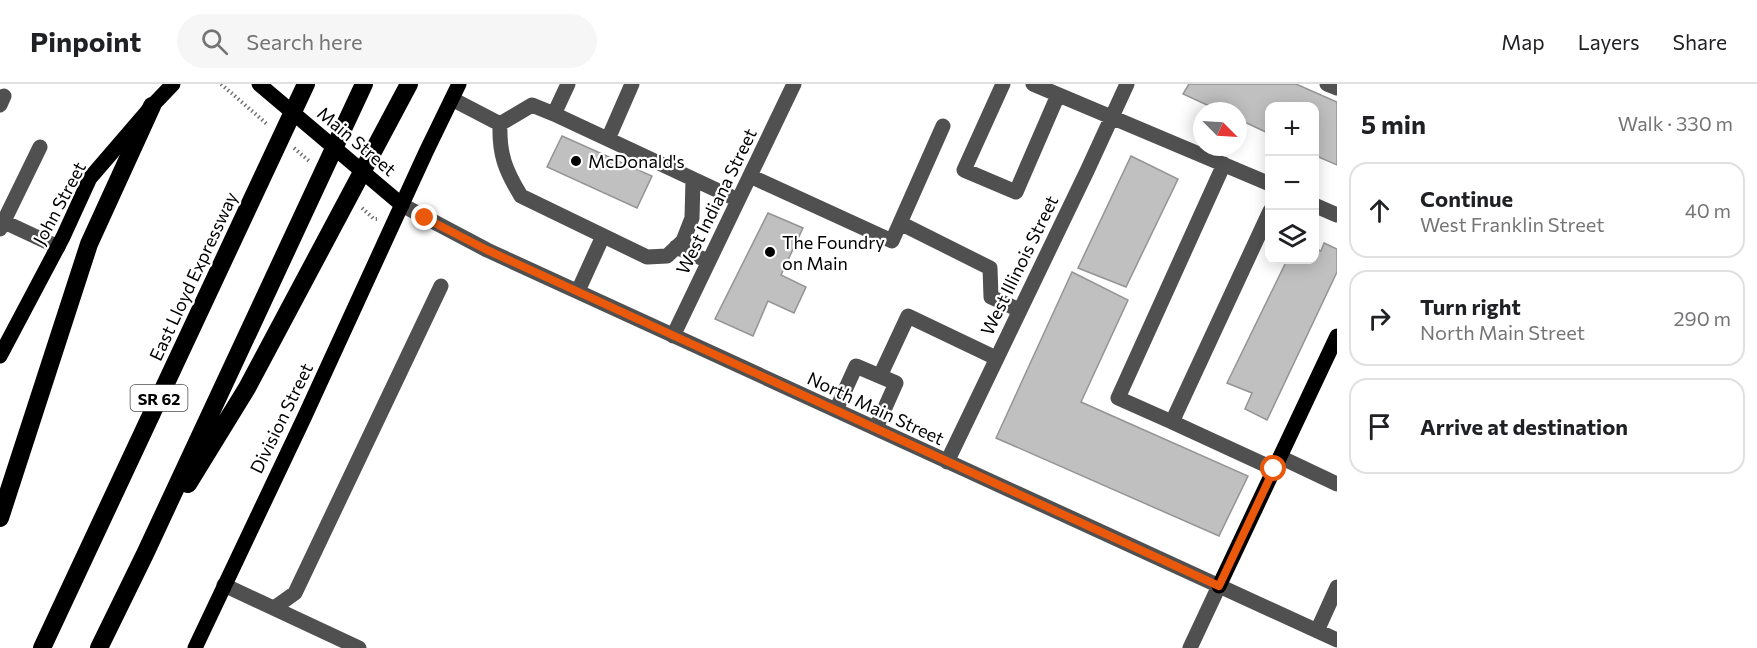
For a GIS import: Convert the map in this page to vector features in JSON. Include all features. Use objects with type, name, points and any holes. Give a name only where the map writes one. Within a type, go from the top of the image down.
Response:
[{"type":"highway","name":"East Lloyd Expressway","points":[[42,648],[306,84]]},
{"type":"highway","name":"SR 62","points":[[99,648],[364,84]]},
{"type":"highway","points":[[145,554],[247,388],[409,84]]},
{"type":"highway","points":[[0,518],[89,244],[152,106]]},
{"type":"main road","name":"John Street","points":[[0,356],[58,247],[90,178],[172,84]]},
{"type":"main road","name":"Main Street","points":[[259,84],[402,205]]},
{"type":"main road","name":"Division Street","points":[[195,648],[459,84]]},
{"type":"main road","points":[[1219,586],[1337,336]]},
{"type":"street","points":[[554,114],[568,84]]},
{"type":"street","points":[[608,139],[632,84]]},
{"type":"street","name":"West Indiana Street","points":[[673,336],[794,84]]},
{"type":"street","points":[[1003,84],[964,170],[1016,192],[1058,95]]},
{"type":"street","points":[[1033,84],[1265,182]]},
{"type":"street","name":"West Illinois Street","points":[[947,462],[1127,84]]},
{"type":"street","points":[[1327,84],[1337,88]]},
{"type":"street","points":[[452,99],[500,123]]},
{"type":"street","points":[[500,123],[532,105],[738,200]]},
{"type":"street","points":[[500,123],[500,145],[510,177],[521,196],[647,257],[667,256],[683,241],[692,218],[693,179]]},
{"type":"street","points":[[750,176],[891,241],[943,126]]},
{"type":"street","points":[[40,147],[1,224],[58,247]]},
{"type":"street","points":[[1224,164],[1118,398],[1172,422],[1337,484]]},
{"type":"street","name":"North Main Street","points":[[402,205],[487,250],[1337,640]]},
{"type":"street","points":[[1319,207],[1337,215]]},
{"type":"street","points":[[1172,422],[1265,220]]},
{"type":"street","points":[[900,223],[990,268],[991,297],[1019,310]]},
{"type":"street","points":[[578,291],[603,236]]},
{"type":"street","points":[[676,247],[708,261]]},
{"type":"street","points":[[274,608],[296,593],[441,286]]},
{"type":"street","points":[[880,376],[908,316],[996,358]]},
{"type":"street","points":[[836,410],[856,366],[896,383],[876,428]]},
{"type":"street","points":[[224,585],[359,648]]},
{"type":"street","points":[[1190,648],[1219,586]]},
{"type":"street","points":[[1317,631],[1337,587]]},
{"type":"building","points":[[1189,84],[1296,84],[1337,102],[1337,165],[1319,157],[1319,102],[1265,102],[1265,132],[1247,123],[1247,102],[1200,102],[1183,94]]},
{"type":"building","points":[[562,136],[652,176],[637,208],[547,167]]},
{"type":"building","points":[[1131,156],[1178,179],[1126,287],[1078,268]]},
{"type":"building","name":"The Foundry on Main","points":[[768,213],[803,228],[781,275],[806,287],[794,313],[768,301],[753,336],[715,319]]},
{"type":"building","points":[[1324,243],[1337,249],[1337,272],[1267,420],[1245,409],[1252,393],[1227,383],[1285,264],[1319,264],[1319,250],[1321,251]]},
{"type":"building","points":[[1072,272],[1128,300],[1081,402],[1248,476],[1219,536],[996,438]]},
{"type":"place","name":"McDonald's","points":[[576,161]]},
{"type":"place","name":"The Foundry on Main","points":[[770,252]]},
{"type":"route","points":[[425,218],[487,250],[1219,586],[1274,469]]}]
